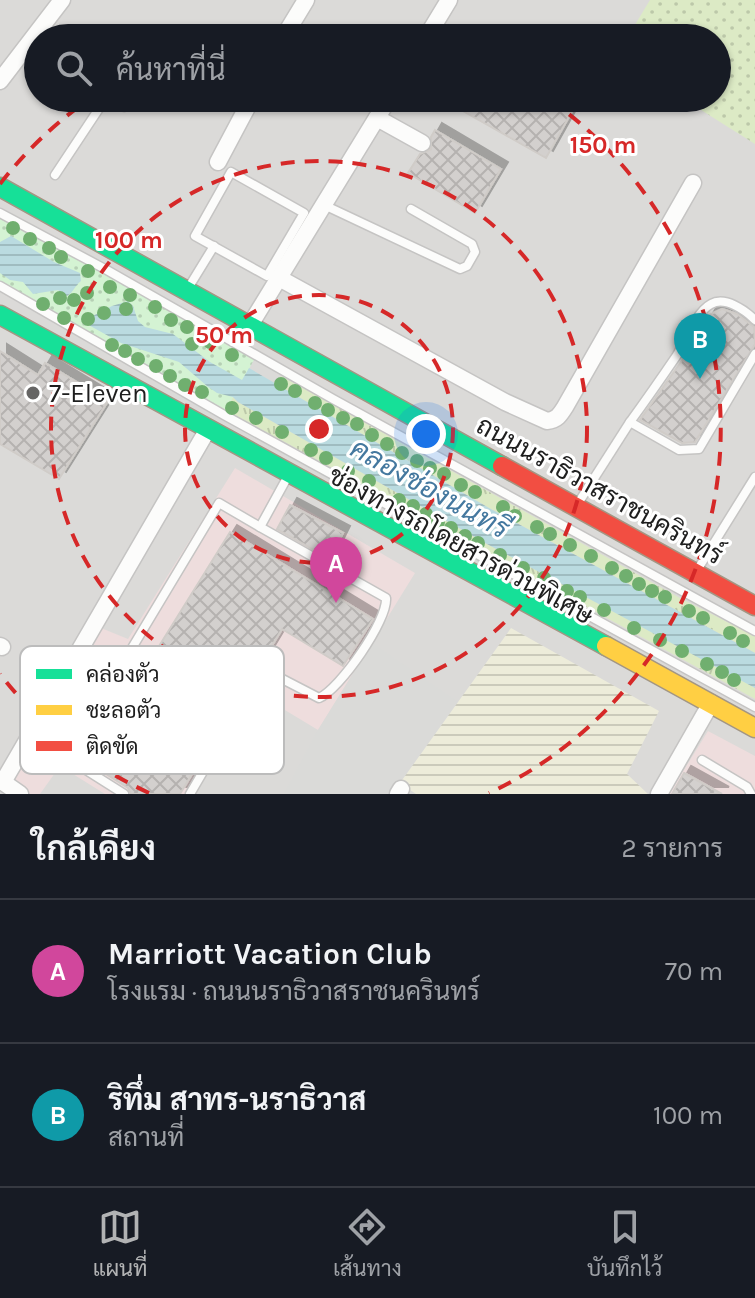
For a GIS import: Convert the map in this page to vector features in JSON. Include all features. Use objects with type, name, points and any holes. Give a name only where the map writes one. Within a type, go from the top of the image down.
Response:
[{"type":"main road","name":"ถนนนราธิวาสราชนครินทร์","points":[[0,187],[575,508],[754,604]]},
{"type":"main road","points":[[2,320],[290,473],[755,728]]},
{"type":"street","points":[[44,24],[62,0]]},
{"type":"street","points":[[291,24],[306,0]]},
{"type":"street","points":[[434,24],[449,0]]},
{"type":"street","points":[[0,81],[24,50]]},
{"type":"street","points":[[218,162],[245,112]]},
{"type":"street","points":[[250,325],[381,112]]},
{"type":"street","points":[[377,118],[422,143]]},
{"type":"street","points":[[279,278],[505,402],[547,421],[552,420],[565,407],[693,183]]},
{"type":"street","points":[[81,646],[208,429]]},
{"type":"street","points":[[659,794],[711,703]]},
{"type":"street","points":[[20,750],[2,781],[20,794]]},
{"type":"lane","points":[[55,175],[97,112]]},
{"type":"lane","points":[[231,172],[304,213],[267,276],[214,246],[195,236],[231,172]]},
{"type":"lane","points":[[324,205],[460,269],[467,266],[475,252],[472,244],[411,209]]},
{"type":"lane","points":[[0,213],[755,631]]},
{"type":"lane","points":[[187,290],[214,246]]},
{"type":"lane","name":"ช่องทางรถโดยสารด่วนพิเศษ","points":[[0,286],[224,415],[755,707]]},
{"type":"lane","points":[[575,508],[679,352],[704,309],[713,302],[724,301],[755,320]]},
{"type":"lane","points":[[630,422],[679,450],[699,449],[755,354]]},
{"type":"lane","points":[[260,527],[290,473]]},
{"type":"lane","points":[[696,573],[755,477]]},
{"type":"lane","points":[[133,646],[219,503],[386,598],[380,620],[347,674],[324,696],[319,698],[284,680]]},
{"type":"lane","points":[[702,760],[747,787],[751,794]]},
{"type":"lane","points":[[92,774],[124,794]]},
{"type":"lane","points":[[190,794],[202,774]]},
{"type":"shaded area","points":[[0,0],[755,0],[755,794],[0,794]]},
{"type":"shaded area","points":[[235,468],[415,573],[318,730],[284,709],[284,646],[90,646],[101,628],[128,639]]},
{"type":"shaded area","points":[[372,643],[458,702],[393,794],[284,794],[318,730]]},
{"type":"shaded area","points":[[708,731],[755,756],[755,794],[669,794]]},
{"type":"shaded area","points":[[20,762],[20,774],[54,774],[40,794],[29,794],[9,780]]},
{"type":"shaded area","points":[[73,774],[207,774],[195,794],[105,794]]},
{"type":"green space","points":[[650,0],[755,0],[755,144],[704,112],[731,112],[731,24],[635,24]]},
{"type":"green space","points":[[0,216],[255,358],[226,410],[0,284]]},
{"type":"green space","points":[[281,376],[680,598],[755,636],[755,653],[489,508],[276,384]]},
{"type":"green space","points":[[233,397],[487,544],[724,669],[755,688],[755,699],[226,410]]},
{"type":"green space","points":[[511,628],[659,711],[627,774],[648,794],[416,794],[400,783]]},
{"type":"water","points":[[11,236],[54,262],[80,273],[81,281],[67,296],[58,290],[33,294],[23,282],[10,280],[0,273],[0,242]]},
{"type":"water","name":"คลองช่องนนทรี","points":[[128,301],[138,321],[145,327],[173,334],[210,362],[242,380],[249,368],[489,508],[755,653],[755,688],[487,544],[233,397],[217,393],[179,362],[121,343],[85,323],[85,320],[112,306]]},
{"type":"building","points":[[465,112],[572,112],[546,158]]},
{"type":"building","points":[[435,130],[501,169],[475,213],[408,173],[420,154],[431,149],[431,137]]},
{"type":"building","points":[[722,309],[737,314],[754,327],[755,344],[695,442],[682,443],[640,420],[683,359],[709,315]]},
{"type":"building","points":[[0,351],[38,375],[45,363],[108,401],[59,479],[0,444]]},
{"type":"building","points":[[290,505],[343,533],[330,559],[277,529]]},
{"type":"building","points":[[230,532],[373,619],[343,666],[282,629],[272,646],[159,646]]},
{"type":"building","points":[[684,773],[722,794],[672,794]]},
{"type":"building","points":[[106,774],[192,774],[180,794],[131,794],[128,788]]},
{"type":"traffic: fast","points":[[0,187],[502,466]]},
{"type":"traffic: fast","points":[[0,315],[606,646]]},
{"type":"traffic: slow","points":[[606,646],[755,728]]},
{"type":"traffic: jam","points":[[502,466],[755,606]]},
{"type":"place","name":"ริทึ่ม สาทร-นราธิวาส","points":[[700,379]]},
{"type":"place","name":"7-Eleven","points":[[33,393]]},
{"type":"place","name":"Marriott Vacation Club","points":[[336,603]]}]
